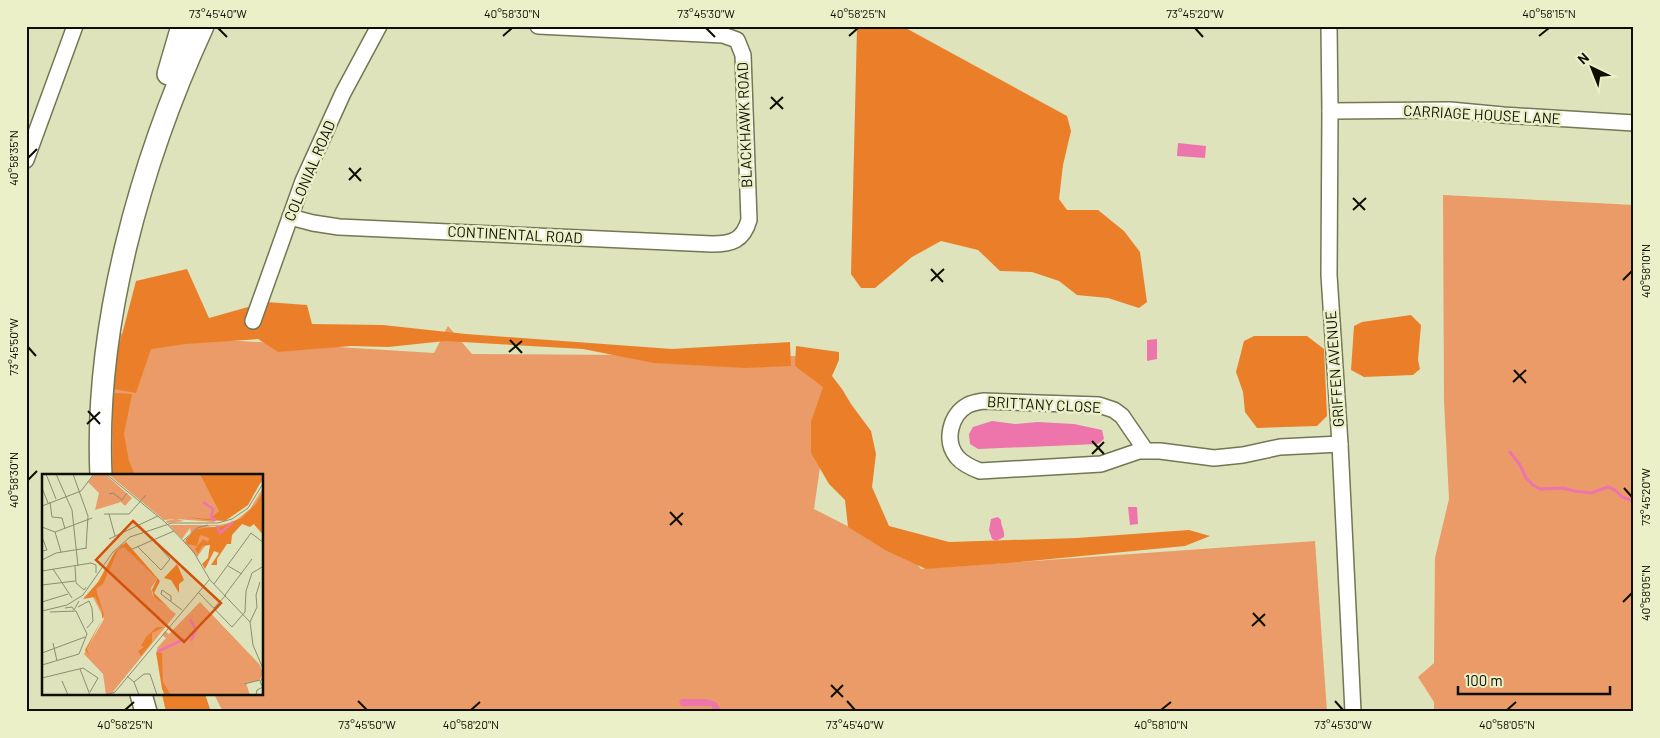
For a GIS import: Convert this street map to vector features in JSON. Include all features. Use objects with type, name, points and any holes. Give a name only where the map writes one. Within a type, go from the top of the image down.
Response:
[{"type":"highway","points":[[88,474],[90,385],[104,292],[115,238],[137,162],[168,74],[182,26]]},
{"type":"highway","points":[[168,74],[189,26]]},
{"type":"highway","points":[[101,474],[102,389],[119,279],[127,243],[154,152],[172,101],[203,26]]},
{"type":"highway","points":[[129,696],[133,712]]},
{"type":"highway","points":[[142,696],[146,712]]},
{"type":"street","points":[[26,160],[75,26]]},
{"type":"street","name":"COLONIAL ROAD","points":[[253,321],[303,181],[343,93],[379,26]]},
{"type":"street","name":"BLACKHAWK ROAD","points":[[538,26],[723,35],[737,40],[740,45],[743,63],[748,220],[746,228],[739,238]]},
{"type":"street","name":"GRIFFEN AVENUE","points":[[1329,26],[1329,275],[1340,444],[1353,712]]},
{"type":"street","name":"CARRIAGE HOUSE LANE","points":[[1330,111],[1450,110],[1634,123]]},
{"type":"street","name":"CONTINENTAL ROAD","points":[[290,217],[339,227],[722,244],[730,243],[739,238]]},
{"type":"street","name":"BRITTANY CLOSE","points":[[1146,451],[1122,416],[1114,410],[1099,405],[983,401],[967,405],[957,416],[950,430],[950,444],[956,456],[966,465],[980,471],[1101,464],[1139,451],[1146,451],[1160,451],[1214,458],[1243,455],[1280,447],[1340,444]]},
{"type":"shaded area","points":[[862,26],[902,26],[1067,116],[1071,131],[1063,165],[1059,199],[1067,210],[1098,210],[1124,231],[1140,252],[1147,302],[1139,308],[1108,298],[1077,295],[1059,281],[1032,272],[1000,271],[978,250],[941,241],[912,257],[875,288],[861,288],[851,274],[857,28]]},
{"type":"shaded area","points":[[1178,143],[1206,146],[1205,158],[1177,156]]},
{"type":"shaded area","points":[[1443,195],[1634,205],[1634,712],[1434,712],[1434,702],[1418,677],[1434,663],[1435,558],[1449,499],[1444,401]]},
{"type":"shaded area","points":[[187,269],[209,318],[266,302],[307,305],[312,324],[383,325],[466,334],[672,349],[790,342],[791,366],[745,368],[654,363],[583,349],[445,341],[388,347],[351,346],[278,352],[258,339],[186,344],[151,349],[136,393],[108,388],[136,281]]},
{"type":"shaded area","points":[[1411,315],[1421,325],[1418,360],[1420,369],[1413,375],[1364,377],[1351,370],[1354,326],[1362,322]]},
{"type":"shaded area","points":[[448,326],[472,354],[798,356],[832,384],[814,509],[914,560],[921,569],[1315,541],[1327,712],[223,712],[215,696],[264,696],[264,474],[112,474],[114,333],[434,353]]},
{"type":"shaded area","points":[[1254,336],[1307,336],[1324,349],[1327,416],[1317,426],[1257,428],[1245,412],[1243,392],[1236,372],[1244,341]]},
{"type":"shaded area","points":[[1157,339],[1157,359],[1147,361],[1147,340]]},
{"type":"shaded area","points":[[796,346],[839,352],[839,360],[832,376],[871,431],[876,454],[872,487],[889,526],[949,542],[1077,538],[1189,530],[1210,536],[1185,546],[926,569],[887,551],[848,527],[845,500],[829,484],[811,453],[811,422],[823,387],[795,366]]},
{"type":"shaded area","points":[[113,393],[132,394],[124,434],[129,461],[135,474],[113,474]]},
{"type":"shaded area","points":[[992,421],[1015,424],[1037,422],[1074,424],[1102,430],[1104,439],[1098,444],[978,449],[970,444],[969,434],[973,427]]},
{"type":"shaded area","points":[[1128,507],[1137,507],[1138,524],[1130,525]]},
{"type":"shaded area","points":[[998,517],[1001,520],[1004,537],[996,541],[992,539],[989,530],[991,519]]},
{"type":"shaded area","points":[[162,696],[206,696],[211,712],[166,712]]},
{"type":"shaded area","points":[[682,699],[706,699],[716,702],[722,712],[716,712],[711,706],[681,706],[679,701]]},
{"type":"waterway","points":[[1510,452],[1520,465],[1526,478],[1540,489],[1563,488],[1591,493],[1608,487],[1615,490],[1622,497],[1634,501]]}]
